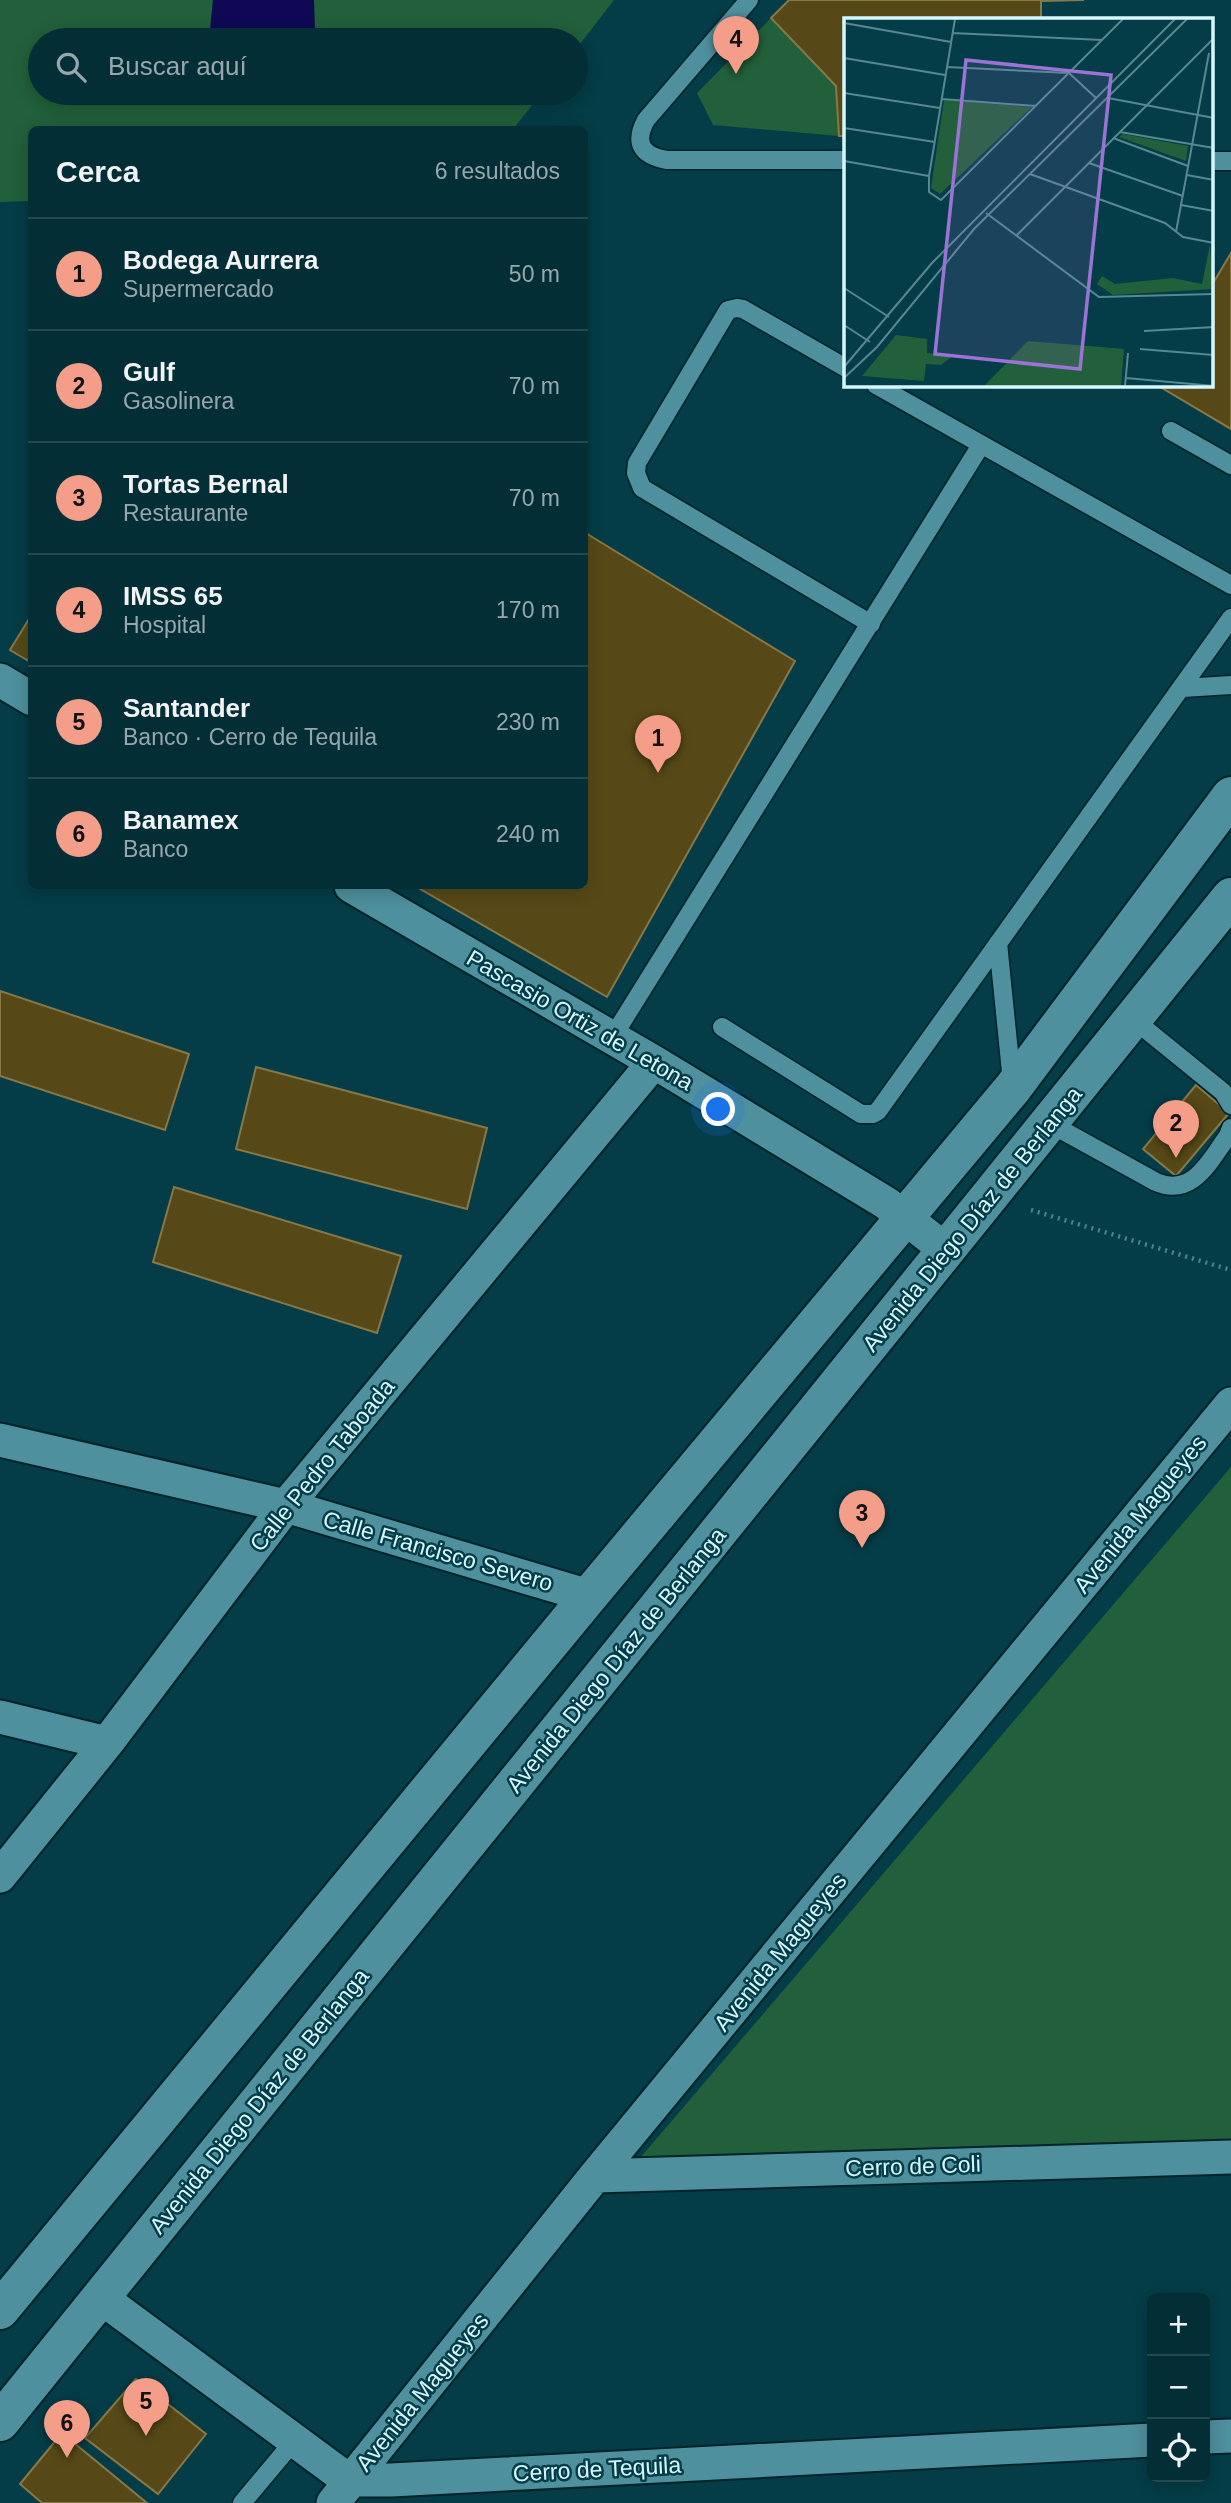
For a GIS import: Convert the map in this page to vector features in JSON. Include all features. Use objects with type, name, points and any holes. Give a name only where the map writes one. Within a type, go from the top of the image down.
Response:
[{"type":"main road","points":[[1,2308],[589,1596],[1013,1089],[1231,796]]},
{"type":"main road","name":"Avenida Diego Díaz de Berlanga","points":[[0,2422],[1231,897]]},
{"type":"street","points":[[0,680],[28,697]]},
{"type":"street","name":"Pascasio Ortiz de Letona","points":[[357,889],[654,1062],[886,1203],[946,1250]]},
{"type":"street","name":"Calle Pedro Taboada","points":[[0,1876],[107,1743],[286,1506],[654,1062]]},
{"type":"street","name":"Avenida Magueyes","points":[[342,2492],[595,2176],[1231,1404]]},
{"type":"street","name":"Calle Francisco Severo","points":[[0,1440],[286,1506],[589,1596]]},
{"type":"street","points":[[0,1717],[107,1743]]},
{"type":"street","name":"Cerro de Coli","points":[[595,2176],[1231,2157]]},
{"type":"street","points":[[100,2297],[340,2474],[342,2492]]},
{"type":"street","points":[[1210,2437],[1231,2436]]},
{"type":"street","name":"Cerro de Tequila","points":[[342,2492],[391,2480],[1147,2440]]},
{"type":"lane","points":[[749,0],[646,120],[641,140],[644,152],[652,158],[667,160],[844,160]]},
{"type":"lane","points":[[844,367],[743,309],[725,312],[637,463],[636,473],[642,488],[871,624]]},
{"type":"lane","points":[[880,387],[1231,586]]},
{"type":"lane","points":[[1171,431],[1231,465]]},
{"type":"lane","points":[[612,1038],[981,445]]},
{"type":"lane","points":[[722,1027],[861,1114],[873,1114],[883,1106],[932,1032],[1231,618]]},
{"type":"lane","points":[[1183,688],[1231,685]]},
{"type":"lane","points":[[998,943],[1013,1089]]},
{"type":"lane","points":[[1133,1019],[1223,1092],[1231,1105]]},
{"type":"lane","points":[[1049,1123],[1156,1182],[1172,1186],[1185,1185],[1197,1178],[1231,1128]]},
{"type":"lane","points":[[242,2503],[294,2441]]},
{"type":"path","points":[[988,1198],[1231,1270]]},
{"type":"green space","points":[[0,0],[614,0],[588,34],[588,28],[28,28],[28,105],[532,105],[515,126],[28,126],[28,201],[0,202]]},
{"type":"green space","points":[[771,18],[836,86],[839,136],[713,125],[697,93]]},
{"type":"green space","points":[[1231,1467],[1231,2148],[634,2165]]},
{"type":"shaded area","points":[[213,0],[314,0],[315,28],[210,28]]},
{"type":"building","points":[[789,0],[1084,0],[1041,1],[1041,18],[844,18],[844,136],[839,136],[836,86],[771,18]]},
{"type":"building","points":[[1231,253],[1231,429],[1160,387],[1214,387],[1214,282]]},
{"type":"building","points":[[588,534],[795,661],[607,997],[420,889],[588,889]]},
{"type":"building","points":[[28,621],[28,661],[10,650]]},
{"type":"building","points":[[0,991],[189,1054],[165,1130],[0,1076]]},
{"type":"building","points":[[256,1067],[487,1128],[467,1209],[236,1149]]},
{"type":"building","points":[[1196,1085],[1229,1113],[1176,1176],[1143,1149]]},
{"type":"building","points":[[174,1187],[401,1256],[377,1333],[153,1262]]},
{"type":"building","points":[[136,2379],[206,2434],[158,2494],[85,2438]]},
{"type":"building","points":[[62,2433],[147,2503],[42,2503],[20,2484]]},
{"type":"place","name":"IMSS 65","points":[[736,74]]},
{"type":"place","name":"Bodega Aurrera","points":[[658,773]]},
{"type":"place","name":"Gulf","points":[[1176,1158]]},
{"type":"place","name":"Tortas Bernal","points":[[862,1548]]},
{"type":"place","name":"Santander","points":[[146,2436]]},
{"type":"place","name":"Banamex","points":[[67,2458]]}]
